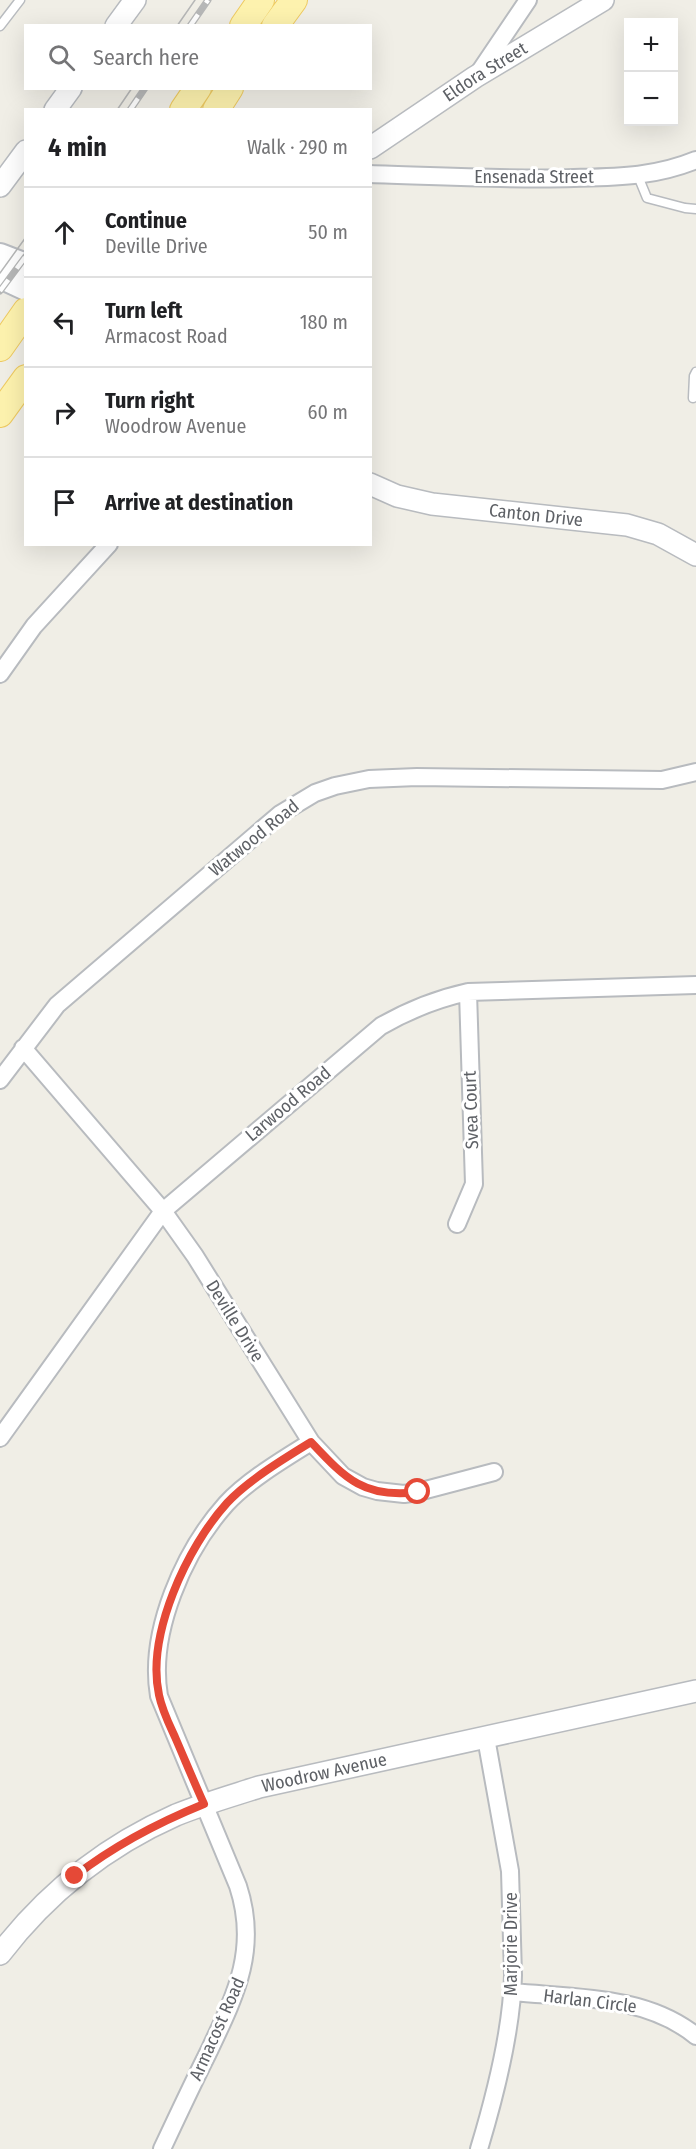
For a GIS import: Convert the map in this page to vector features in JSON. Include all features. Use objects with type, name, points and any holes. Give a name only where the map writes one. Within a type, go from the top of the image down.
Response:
[{"type":"main road","points":[[244,24],[261,0]]},
{"type":"main road","points":[[276,24],[294,0]]},
{"type":"main road","points":[[184,108],[197,90]]},
{"type":"main road","points":[[217,108],[229,90]]},
{"type":"main road","points":[[0,255],[24,264]]},
{"type":"main road","points":[[0,277],[24,288]]},
{"type":"main road","points":[[0,348],[24,314]]},
{"type":"main road","points":[[0,414],[24,381]]},
{"type":"street","points":[[117,24],[135,0]]},
{"type":"street","points":[[476,77],[528,0]]},
{"type":"street","name":"Eldora Street","points":[[372,147],[476,77],[603,0]]},
{"type":"street","points":[[56,108],[70,90]]},
{"type":"street","points":[[0,186],[24,154]]},
{"type":"street","name":"Ensenada Street","points":[[372,174],[533,179],[638,177],[682,166],[696,160]]},
{"type":"street","name":"Canton Drive","points":[[372,485],[397,496],[432,504],[627,525],[658,534],[696,555]]},
{"type":"street","points":[[0,674],[34,626],[107,546]]},
{"type":"street","name":"Watwood Road","points":[[0,1080],[57,1005],[83,981],[279,814],[315,793],[369,779],[417,777],[663,780],[696,772]]},
{"type":"street","name":"Larwood Road","points":[[0,1438],[163,1211],[381,1026],[408,1010],[447,996],[468,992],[696,985]]},
{"type":"street","name":"Svea Court","points":[[457,1224],[474,1184],[468,992]]},
{"type":"street","name":"Deville Drive","points":[[23,1048],[163,1211],[195,1256],[311,1442],[343,1476],[363,1486],[384,1492],[404,1494],[494,1472]]},
{"type":"street","name":"Armacost Road","points":[[162,2149],[230,2008],[242,1974],[247,1927],[244,1902],[159,1696],[156,1669],[163,1625],[182,1569],[197,1541],[227,1503],[286,1457],[311,1442]]},
{"type":"street","name":"Woodrow Avenue","points":[[0,1954],[28,1920],[99,1858],[149,1828],[204,1804],[259,1787],[696,1691]]},
{"type":"street","name":"Marjorie Drive","points":[[479,2149],[499,2075],[513,1992],[514,1942],[510,1871],[486,1737]]},
{"type":"street","name":"Harlan Circle","points":[[513,1992],[635,2005],[666,2016],[696,2036]]},
{"type":"lane","points":[[0,26],[20,0]]},
{"type":"lane","points":[[638,177],[647,198],[685,208],[696,208]]},
{"type":"lane","points":[[693,398],[696,372]]},
{"type":"tram line","points":[[178,24],[195,0]]},
{"type":"tram line","points":[[118,108],[131,90]]},
{"type":"tram line","points":[[0,273],[24,240]]},
{"type":"railway","points":[[191,24],[208,0]]},
{"type":"railway","points":[[131,108],[144,90]]},
{"type":"railway","points":[[0,291],[24,259]]},
{"type":"route","points":[[75,1876],[123,1842],[176,1815],[204,1804],[163,1709],[156,1669],[163,1625],[182,1569],[197,1541],[227,1503],[286,1457],[311,1442],[343,1476],[363,1486],[391,1493],[418,1492]]}]
